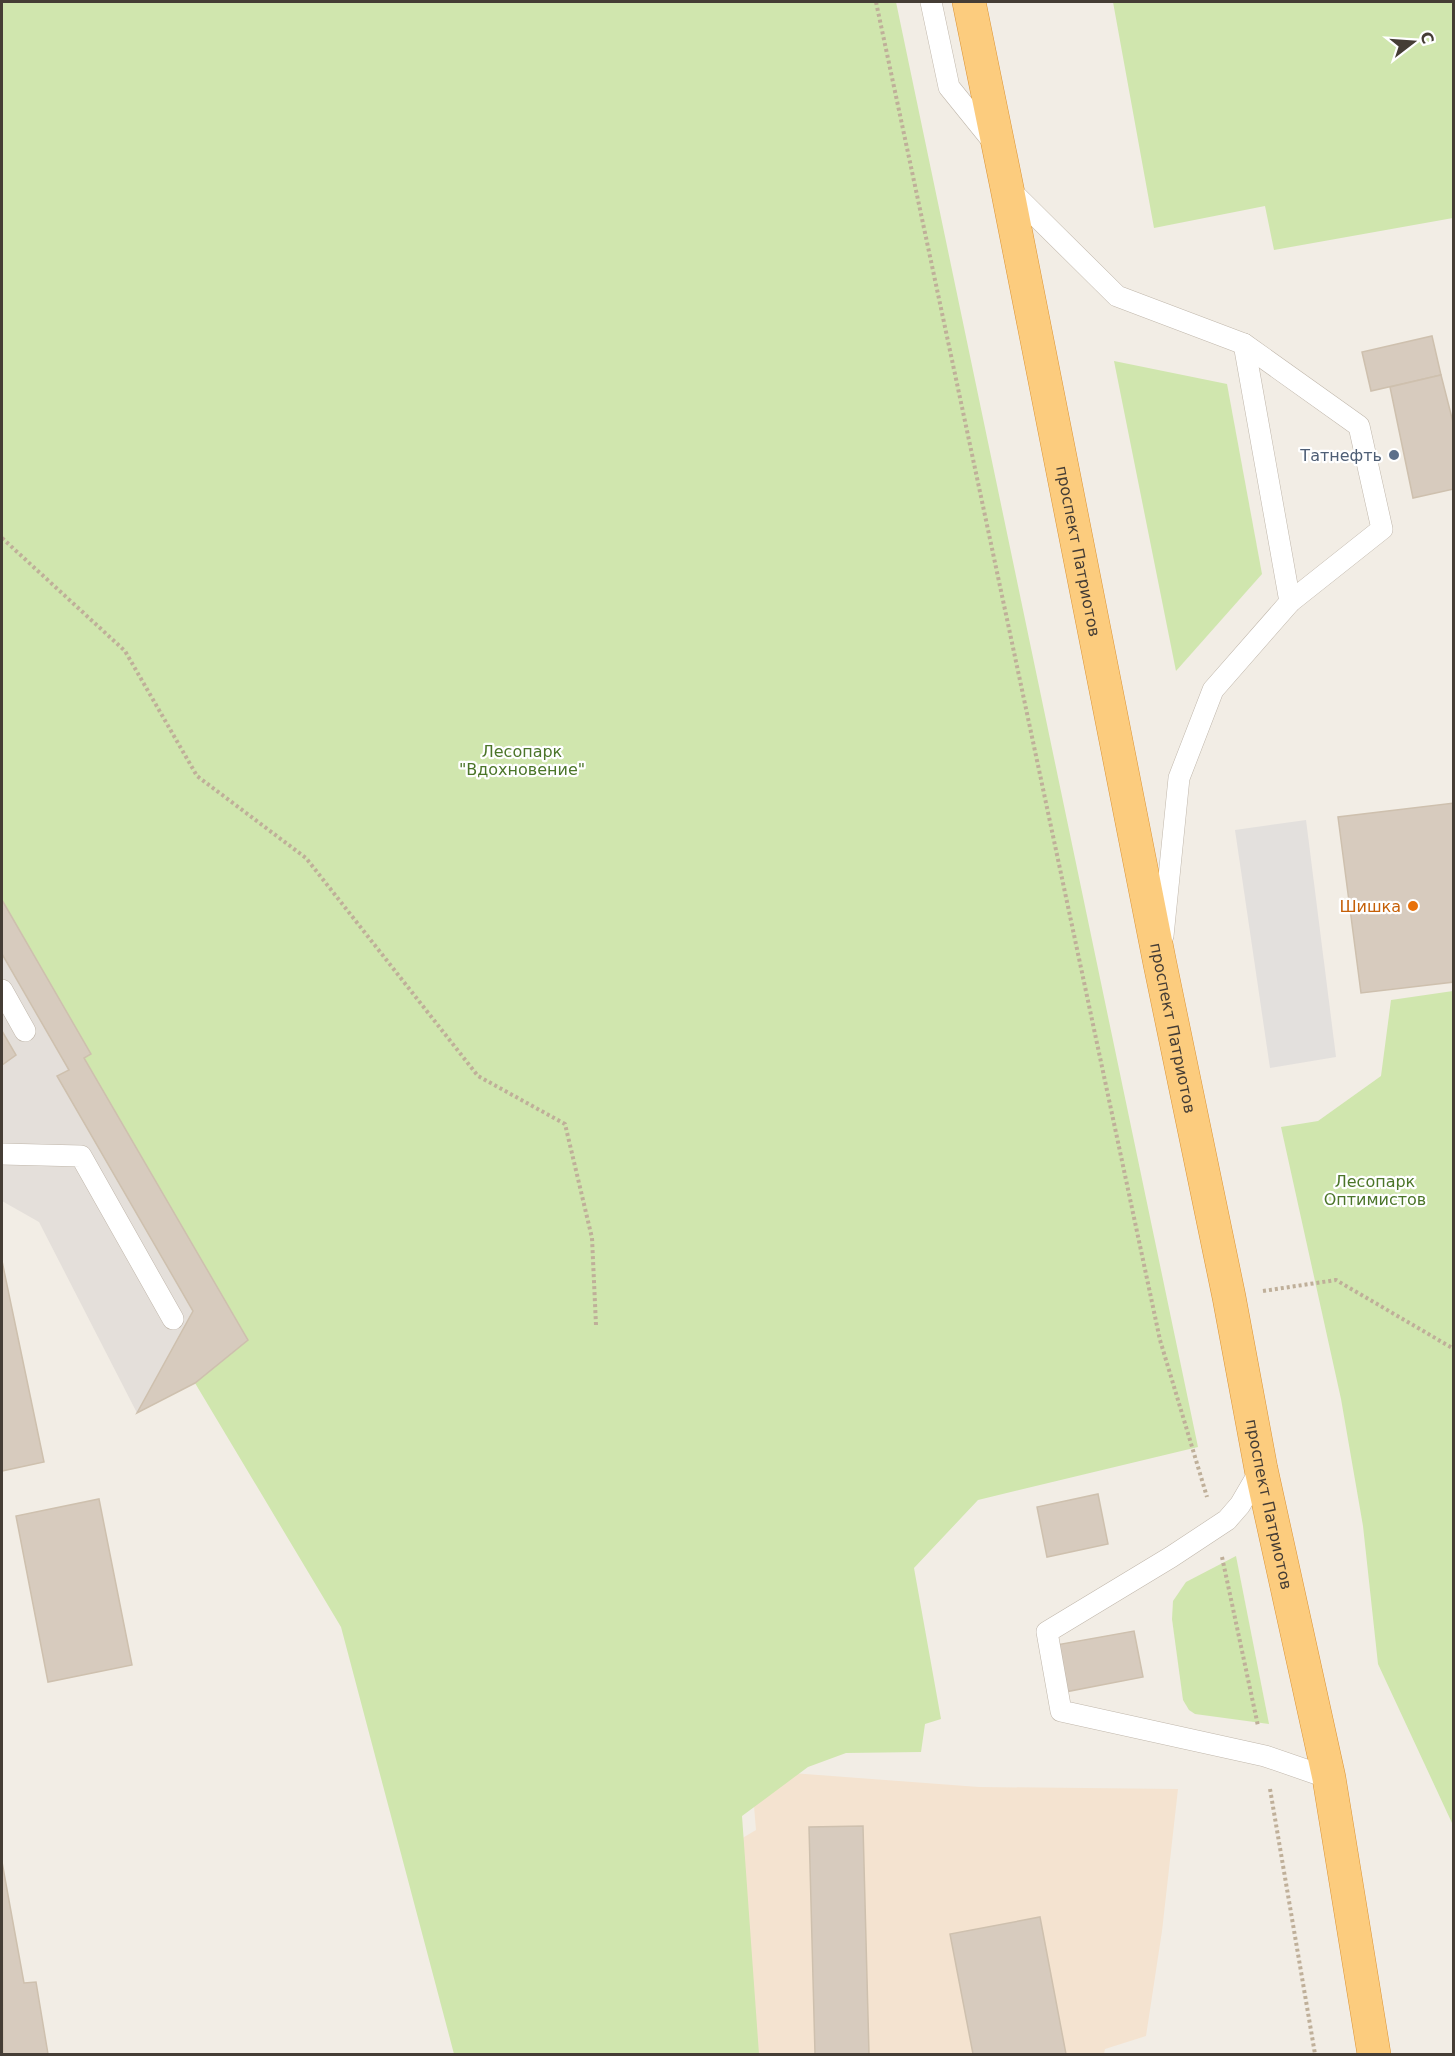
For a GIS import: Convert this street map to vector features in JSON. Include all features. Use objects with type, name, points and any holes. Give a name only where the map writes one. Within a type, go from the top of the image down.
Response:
[{"type":"highway","name":"проспект Патриотов","points":[[969,2],[1008,188],[1160,964],[1229,1297],[1261,1469],[1329,1778],[1374,2055]]},
{"type":"lane","points":[[931,2],[949,87],[1000,151]]},
{"type":"lane","points":[[1008,188],[1117,296],[1244,344],[1359,426],[1382,529],[1290,602],[1213,690],[1179,778],[1160,964]]},
{"type":"lane","points":[[1244,344],[1290,602]]},
{"type":"lane","points":[[2,990],[25,1031]]},
{"type":"lane","points":[[2,1154],[81,1156],[173,1319]]},
{"type":"lane","points":[[1261,1469],[1227,1520],[1047,1632],[1061,1711],[1265,1756],[1329,1778]]},
{"type":"path","points":[[876,2],[1160,1340],[1216,1528],[1265,1756],[1315,2055]]},
{"type":"path","points":[[2,538],[125,651],[197,776],[306,858],[478,1076],[565,1124],[592,1238],[596,1325]]},
{"type":"path","points":[[1229,1297],[1336,1280],[1454,1349]]},
{"type":"shaded area","points":[[1306,820],[1336,1057],[1270,1068],[1235,830]]},
{"type":"shaded area","points":[[2,900],[91,1054],[248,1340],[195,1383],[137,1413],[39,1222],[2,1201]]},
{"type":"shaded area","points":[[751,1770],[979,1787],[1178,1789],[1162,1931],[1146,2036],[1105,2049],[1104,2054],[736,2054],[729,1846],[756,1830]]},
{"type":"green space","name":"Лесопарк \"Вдохновение\"","points":[[2,2],[896,2],[1198,1447],[978,1500],[914,1568],[941,1719],[925,1724],[921,1752],[846,1753],[808,1767],[742,1816],[759,2054],[454,2054],[341,1627],[195,1383],[248,1340],[84,1058],[90,1053],[2,900]]},
{"type":"green space","points":[[1113,2],[1453,2],[1453,218],[1274,250],[1265,206],[1154,228]]},
{"type":"green space","points":[[1114,361],[1227,384],[1262,574],[1176,671]]},
{"type":"green space","name":"Лесопарк Оптимистов","points":[[1453,991],[1454,1820],[1452,1823],[1378,1664],[1363,1526],[1341,1399],[1281,1127],[1318,1121],[1381,1076],[1391,1000]]},
{"type":"green space","points":[[1236,1556],[1269,1724],[1195,1714],[1189,1710],[1183,1700],[1172,1619],[1173,1601],[1186,1582]]},
{"type":"building","points":[[1432,336],[1441,375],[1371,391],[1362,352]]},
{"type":"building","points":[[1441,375],[1454,426],[1454,489],[1413,498],[1390,387]]},
{"type":"building","points":[[1454,803],[1454,982],[1361,993],[1338,817]]},
{"type":"building","points":[[2,900],[91,1054],[84,1058],[248,1340],[195,1383],[137,1413],[193,1311],[57,1076],[69,1070],[2,954]]},
{"type":"building","points":[[2,1031],[16,1055],[2,1065]]},
{"type":"building","points":[[2,1261],[44,1462],[2,1471]]},
{"type":"building","points":[[1098,1494],[1108,1544],[1047,1557],[1037,1507]]},
{"type":"building","points":[[99,1499],[132,1665],[48,1682],[16,1516]]},
{"type":"building","points":[[1134,1631],[1143,1677],[1065,1692],[1056,1645]]},
{"type":"building","points":[[863,1826],[869,2054],[815,2054],[809,1827]]},
{"type":"building","points":[[2,1862],[24,1983],[36,1982],[48,2054],[3,2054]]},
{"type":"building","points":[[1040,1917],[1066,2054],[973,2054],[950,1934]]},
{"type":"place","name":"Татнефть","points":[[1394,455]]},
{"type":"place","name":"Шишка","points":[[1413,906]]}]
